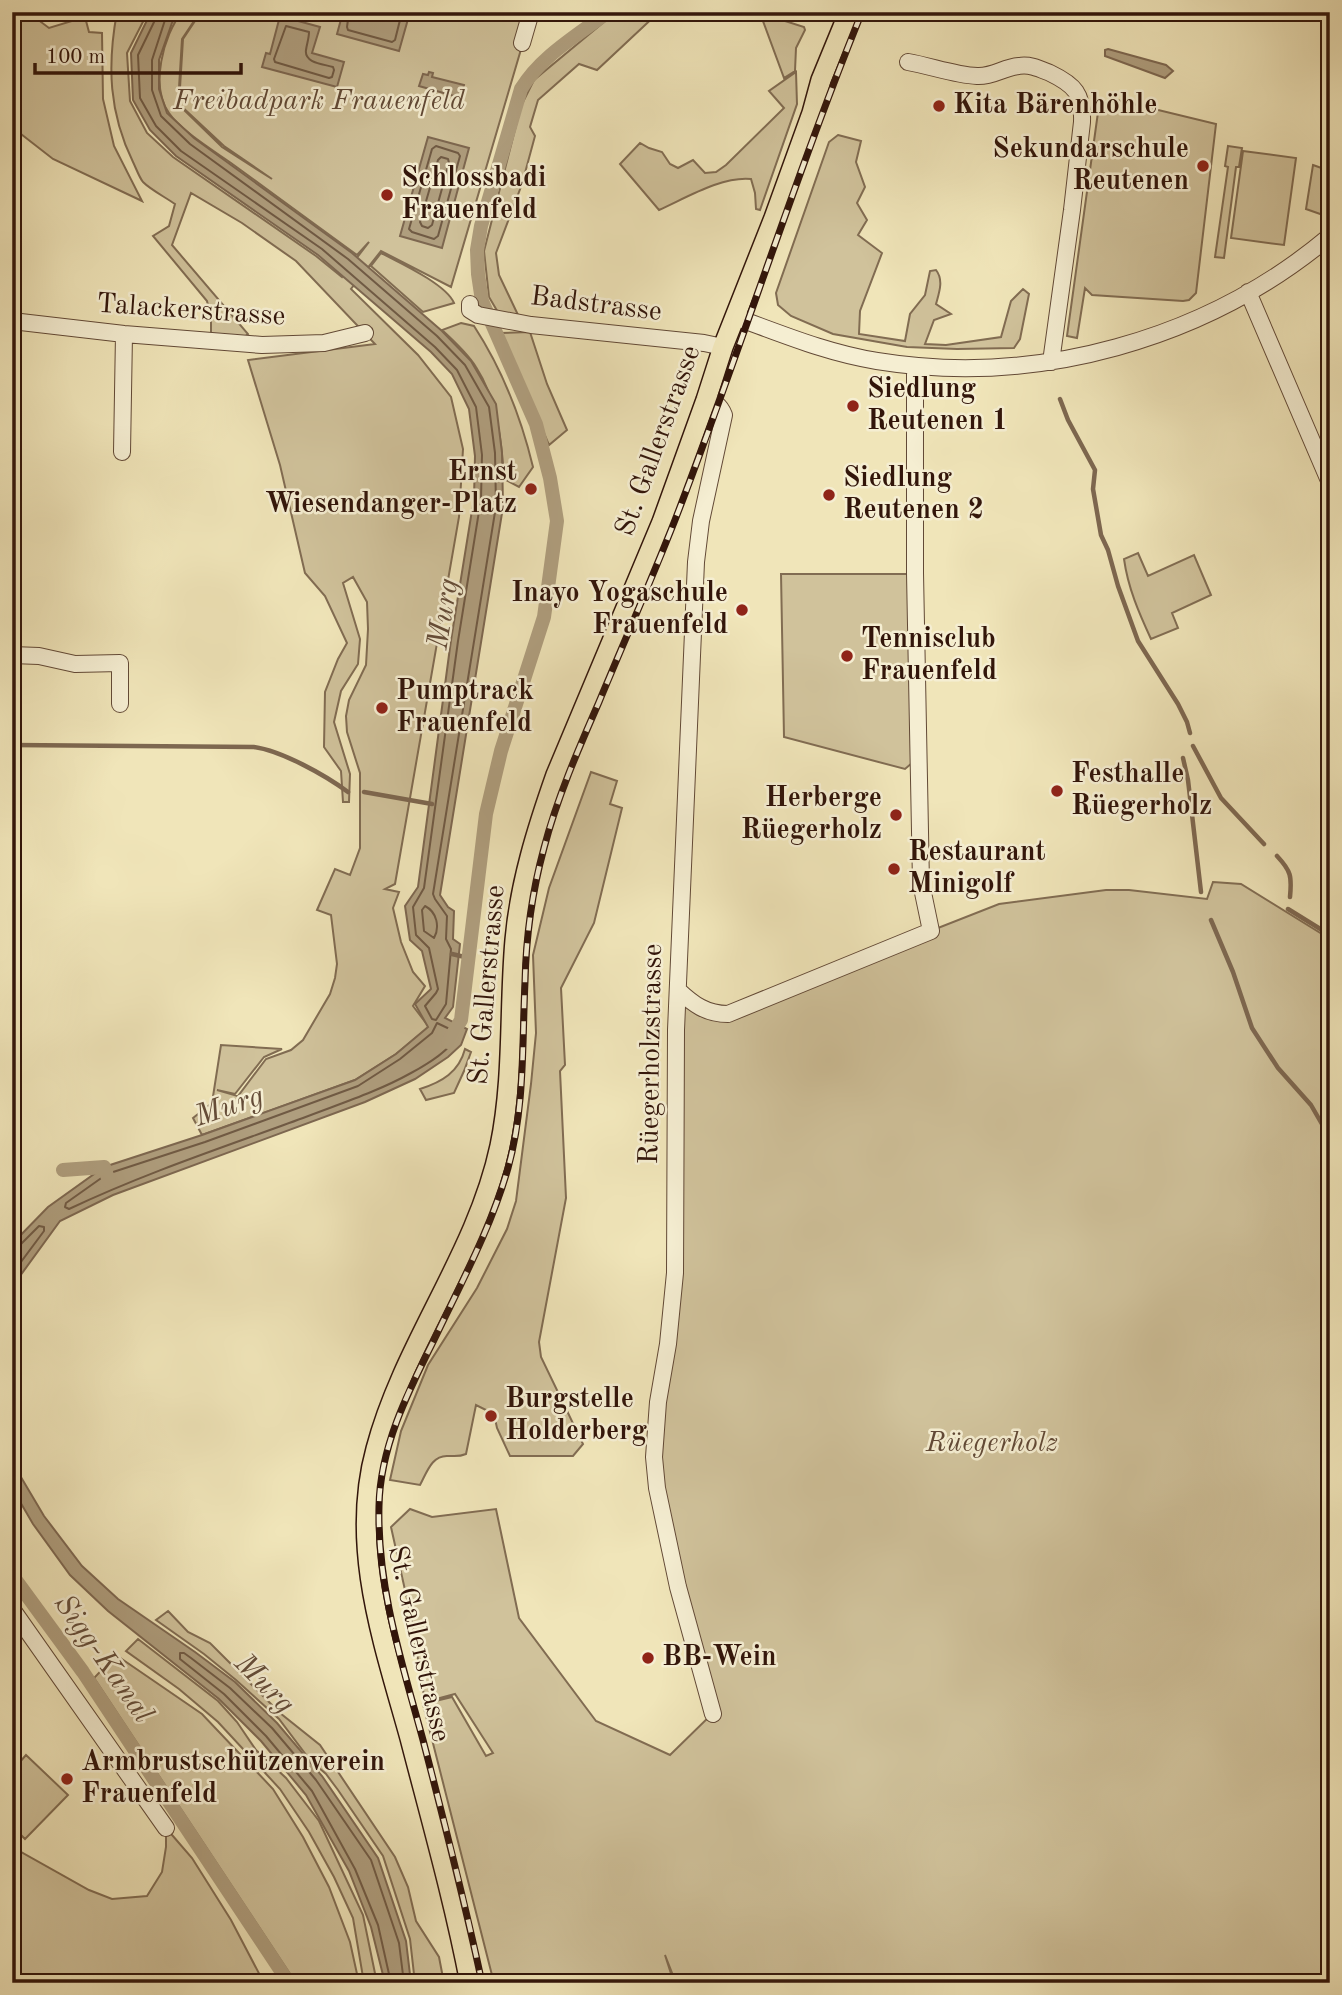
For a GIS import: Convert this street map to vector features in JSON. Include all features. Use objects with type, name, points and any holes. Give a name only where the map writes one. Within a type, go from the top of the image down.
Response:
[{"type":"main road","name":"St. Gallerstrasse","points":[[470,1983],[448,1883],[374,1602],[366,1546],[367,1491],[383,1426],[404,1374],[478,1218],[494,1170],[508,1087],[518,918],[530,857],[542,815],[556,775],[662,522],[723,347],[849,12]]},
{"type":"street","points":[[522,43],[531,12]]},
{"type":"street","points":[[908,62],[975,76],[988,76],[1027,65],[1068,82],[1077,92],[1082,108],[1072,210],[1051,362]]},
{"type":"street","points":[[735,317],[817,347],[863,359],[915,366],[971,368],[1051,362],[1145,338],[1206,315],[1285,269],[1330,236]]},
{"type":"street","points":[[1248,292],[1330,484]]},
{"type":"street","name":"Badstrasse","points":[[470,304],[470,310],[488,317],[723,347]]},
{"type":"street","name":"Talackerstrasse","points":[[12,321],[124,334],[262,345],[324,343],[365,333]]},
{"type":"street","points":[[122,452],[124,334]]},
{"type":"street","points":[[678,990],[692,1003],[705,1010],[728,1014],[932,931],[921,883],[915,562],[915,366]]},
{"type":"street","name":"Rüegerholzstrasse","points":[[706,400],[717,404],[724,415],[701,521],[696,562],[678,990],[675,1273],[668,1344],[658,1402],[654,1457],[657,1488],[678,1587],[713,1714]]},
{"type":"street","points":[[12,655],[39,656],[75,664],[120,663],[120,704]]},
{"type":"street","points":[[12,1609],[166,1828]]},
{"type":"green space","name":"Freibadpark Frauenfeld","points":[[117,12],[148,12],[127,53],[130,101],[147,133],[173,157],[342,277],[369,242],[357,255],[198,140],[169,113],[160,89],[161,61],[169,34],[182,12],[200,12],[182,39],[178,104],[222,147],[272,179],[224,146],[179,104],[183,39],[201,12],[532,12],[451,287],[381,251],[351,289],[418,355],[451,397],[463,449],[459,517],[395,884],[385,889],[399,892],[393,908],[401,942],[413,972],[425,986],[413,1006],[429,1027],[396,1054],[355,1080],[202,1135],[193,1118],[212,1103],[221,1045],[282,1049],[264,1057],[235,1094],[217,1090],[238,1096],[266,1059],[291,1050],[303,1040],[330,994],[337,964],[331,915],[317,910],[335,869],[350,875],[360,848],[360,773],[347,732],[346,716],[349,700],[366,665],[367,602],[353,577],[343,583],[360,639],[358,664],[341,691],[334,722],[350,774],[349,802],[343,802],[341,771],[324,747],[325,692],[347,643],[325,596],[305,573],[280,465],[248,360],[375,344],[296,261],[242,223],[191,193],[172,245],[248,334],[243,338],[211,335],[207,301],[153,236],[169,226],[175,204],[143,182],[119,125],[111,70]]},
{"type":"green space","points":[[616,12],[659,12],[597,70],[579,64],[538,100],[530,127],[535,136],[522,184],[496,253],[499,275],[519,317],[499,314],[489,297],[484,251],[521,106],[534,80]]},
{"type":"green space","points":[[29,13],[49,28],[85,17],[89,32],[102,33],[103,99],[114,146],[142,201],[53,159],[12,127],[12,17]]},
{"type":"green space","points":[[760,13],[804,27],[796,48],[795,71],[784,78]]},
{"type":"green space","points":[[796,72],[797,104],[760,210],[756,209],[751,179],[740,179],[704,189],[659,210],[620,164],[640,143],[662,152],[670,164],[678,168],[693,160],[705,173],[716,172],[784,108],[769,91]]},
{"type":"green space","points":[[1117,100],[1216,124],[1196,293],[1189,300],[1183,301],[1092,295],[1085,288],[1077,338],[1067,336],[1099,105],[1110,107],[1112,102]]},
{"type":"green space","points":[[838,135],[861,141],[856,162],[865,187],[857,203],[867,220],[858,235],[882,253],[860,311],[859,334],[905,341],[910,314],[925,295],[930,271],[936,270],[940,282],[936,304],[951,314],[934,320],[925,344],[946,345],[1001,337],[1011,301],[1023,289],[1029,294],[1020,339],[1014,348],[907,347],[833,334],[791,316],[778,305],[776,293],[829,142]]},
{"type":"green space","points":[[1228,146],[1242,148],[1239,167],[1236,167],[1224,258],[1215,257],[1228,167],[1225,166]]},
{"type":"green space","points":[[1243,151],[1296,158],[1284,245],[1231,238]]},
{"type":"green space","points":[[1313,165],[1330,171],[1330,203],[1323,215],[1306,209]]},
{"type":"green space","points":[[381,253],[432,281],[454,303],[423,312],[371,266]]},
{"type":"green space","points":[[461,323],[474,326],[502,376],[523,430],[533,467],[519,487],[504,479],[497,421],[483,379],[469,357],[442,330]]},
{"type":"green space","points":[[530,332],[547,384],[567,430],[549,445],[501,333]]},
{"type":"green space","points":[[1138,553],[1148,576],[1194,555],[1211,595],[1172,613],[1178,628],[1151,639],[1131,590],[1124,559]]},
{"type":"green space","name":"Tennisclub Frauenfeld","points":[[781,574],[909,574],[912,763],[905,769],[784,737]]},
{"type":"green space","points":[[591,772],[617,781],[610,804],[622,808],[594,923],[561,988],[565,1065],[560,1071],[566,1198],[539,1342],[541,1357],[583,1444],[573,1456],[510,1456],[497,1428],[494,1414],[476,1405],[466,1454],[438,1458],[420,1485],[390,1480],[401,1431],[428,1365],[477,1288],[507,1229],[516,1201],[536,1033],[533,955],[549,888]]},
{"type":"green space","name":"Rüegerholz","points":[[1213,882],[1241,884],[1330,939],[1330,1983],[676,1983],[665,1955],[674,1983],[494,1983],[423,1704],[452,1697],[486,1756],[493,1753],[455,1694],[425,1702],[411,1617],[391,1527],[410,1509],[432,1517],[496,1509],[519,1618],[596,1721],[670,1755],[713,1713],[657,1488],[668,1344],[678,990],[719,1014],[999,904],[1106,890],[1207,899]]},
{"type":"green space","points":[[465,1049],[471,1052],[454,1093],[426,1100],[420,1089],[454,1070]]},
{"type":"green space","points":[[168,1611],[188,1632],[210,1643],[280,1713],[320,1745],[395,1857],[408,1887],[416,1921],[439,1957],[444,1983],[415,1983],[410,1939],[383,1856],[338,1790],[326,1774],[310,1760],[279,1719],[204,1654],[156,1620]]},
{"type":"green space","points":[[138,1639],[218,1701],[237,1722],[256,1750],[286,1778],[319,1821],[363,1915],[377,1983],[364,1983],[353,1918],[309,1832],[280,1789],[218,1722],[179,1689],[126,1651]]},
{"type":"green space","points":[[116,1655],[202,1714],[273,1789],[303,1837],[329,1887],[350,1942],[359,1983],[296,1983],[94,1678]]},
{"type":"green space","points":[[26,1755],[68,1795],[25,1839],[12,1826],[12,1771]]},
{"type":"green space","points":[[166,1828],[192,1858],[231,1920],[264,1983],[12,1983],[12,1847],[89,1890],[112,1899],[147,1896],[162,1872]]},
{"type":"water","points":[[151,12],[180,12],[172,23],[159,60],[159,89],[167,113],[194,138],[352,253],[442,331],[471,361],[496,404],[502,453],[503,507],[440,895],[454,911],[453,939],[460,944],[453,1007],[445,1018],[467,1029],[461,1045],[415,1079],[365,1102],[113,1195],[60,1221],[12,1287],[12,1244],[48,1207],[104,1167],[355,1080],[396,1054],[428,1027],[415,1004],[431,989],[422,951],[410,940],[405,906],[418,887],[451,640],[474,498],[475,456],[469,409],[452,374],[431,352],[318,255],[176,156],[150,130],[133,100],[131,53]]},
{"type":"water","points":[[343,12],[410,12],[399,51],[337,34]]},
{"type":"water","points":[[280,16],[320,27],[312,53],[344,62],[337,87],[262,67],[266,53],[270,54]]},
{"type":"water","points":[[1105,50],[1166,65],[1173,71],[1165,78],[1105,56]]},
{"type":"water","points":[[429,72],[433,73],[432,77],[464,85],[461,98],[419,86],[423,74],[428,75]]},
{"type":"water","points":[[428,137],[469,148],[442,248],[400,236]]},
{"type":"water","points":[[12,1462],[44,1516],[82,1566],[118,1599],[235,1682],[277,1723],[322,1776],[378,1858],[406,1941],[411,1983],[385,1983],[371,1927],[349,1871],[306,1795],[261,1741],[219,1699],[108,1611],[70,1575],[33,1524],[12,1488]]},
{"type":"waterway","points":[[448,1042],[461,1020],[486,814],[501,751],[544,617],[557,521],[550,478],[536,424],[482,301],[477,250],[481,226],[521,89],[549,56],[608,12]]},
{"type":"waterway","points":[[1060,399],[1068,420],[1095,470],[1093,489],[1101,535],[1138,641],[1178,704],[1190,733]]},
{"type":"waterway","points":[[12,745],[254,747],[277,753],[303,765],[348,792]]},
{"type":"waterway","points":[[1193,746],[1221,798],[1264,844]]},
{"type":"waterway","points":[[1183,758],[1201,892]]},
{"type":"waterway","points":[[364,792],[432,804]]},
{"type":"waterway","points":[[1277,856],[1290,874],[1290,897]]},
{"type":"waterway","points":[[1288,909],[1330,935]]},
{"type":"waterway","points":[[1211,920],[1233,972],[1252,1028],[1278,1068],[1311,1105],[1330,1138]]},
{"type":"waterway","points":[[452,954],[469,958]]},
{"type":"waterway","name":"Sigg-Kanal","points":[[63,1170],[104,1167],[109,1181]]},
{"type":"waterway","name":"Sigg-Kanal","points":[[12,1575],[83,1672],[289,1983]]},
{"type":"railway","points":[[482,1983],[454,1862],[392,1624],[379,1536],[384,1462],[405,1400],[484,1234],[508,1168],[520,1099],[530,915],[549,829],[576,756],[675,520],[813,138],[862,12]]},
{"type":"place","name":"Kita Bärenhöhle","points":[[939,106]]},
{"type":"place","name":"Sekundarschule Reutenen","points":[[1203,166]]},
{"type":"place","name":"Schlossbadi Frauenfeld","points":[[387,195]]},
{"type":"place","name":"Siedlung Reutenen 1","points":[[853,406]]},
{"type":"place","name":"Ernst Wiesendanger-Platz","points":[[531,489]]},
{"type":"place","name":"Siedlung Reutenen 2","points":[[829,495]]},
{"type":"place","name":"Inayo Yogaschule Frauenfeld","points":[[742,610]]},
{"type":"place","name":"Tennisclub Frauenfeld","points":[[847,656]]},
{"type":"place","name":"Pumptrack Frauenfeld","points":[[382,708]]},
{"type":"place","name":"Festhalle Rüegerholz","points":[[1057,791]]},
{"type":"place","name":"Herberge Rüegerholz","points":[[896,815]]},
{"type":"place","name":"Restaurant Minigolf","points":[[894,869]]},
{"type":"place","name":"Burgstelle Holderberg","points":[[491,1416]]},
{"type":"place","name":"BB-Wein","points":[[648,1658]]},
{"type":"place","name":"Armbrustschützenverein Frauenfeld","points":[[67,1779]]},
{"type":"water label","name":"Murg","points":[[444,614]]},
{"type":"water label","name":"Murg","points":[[229,1107]]},
{"type":"water label","name":"Murg","points":[[264,1684]]}]
